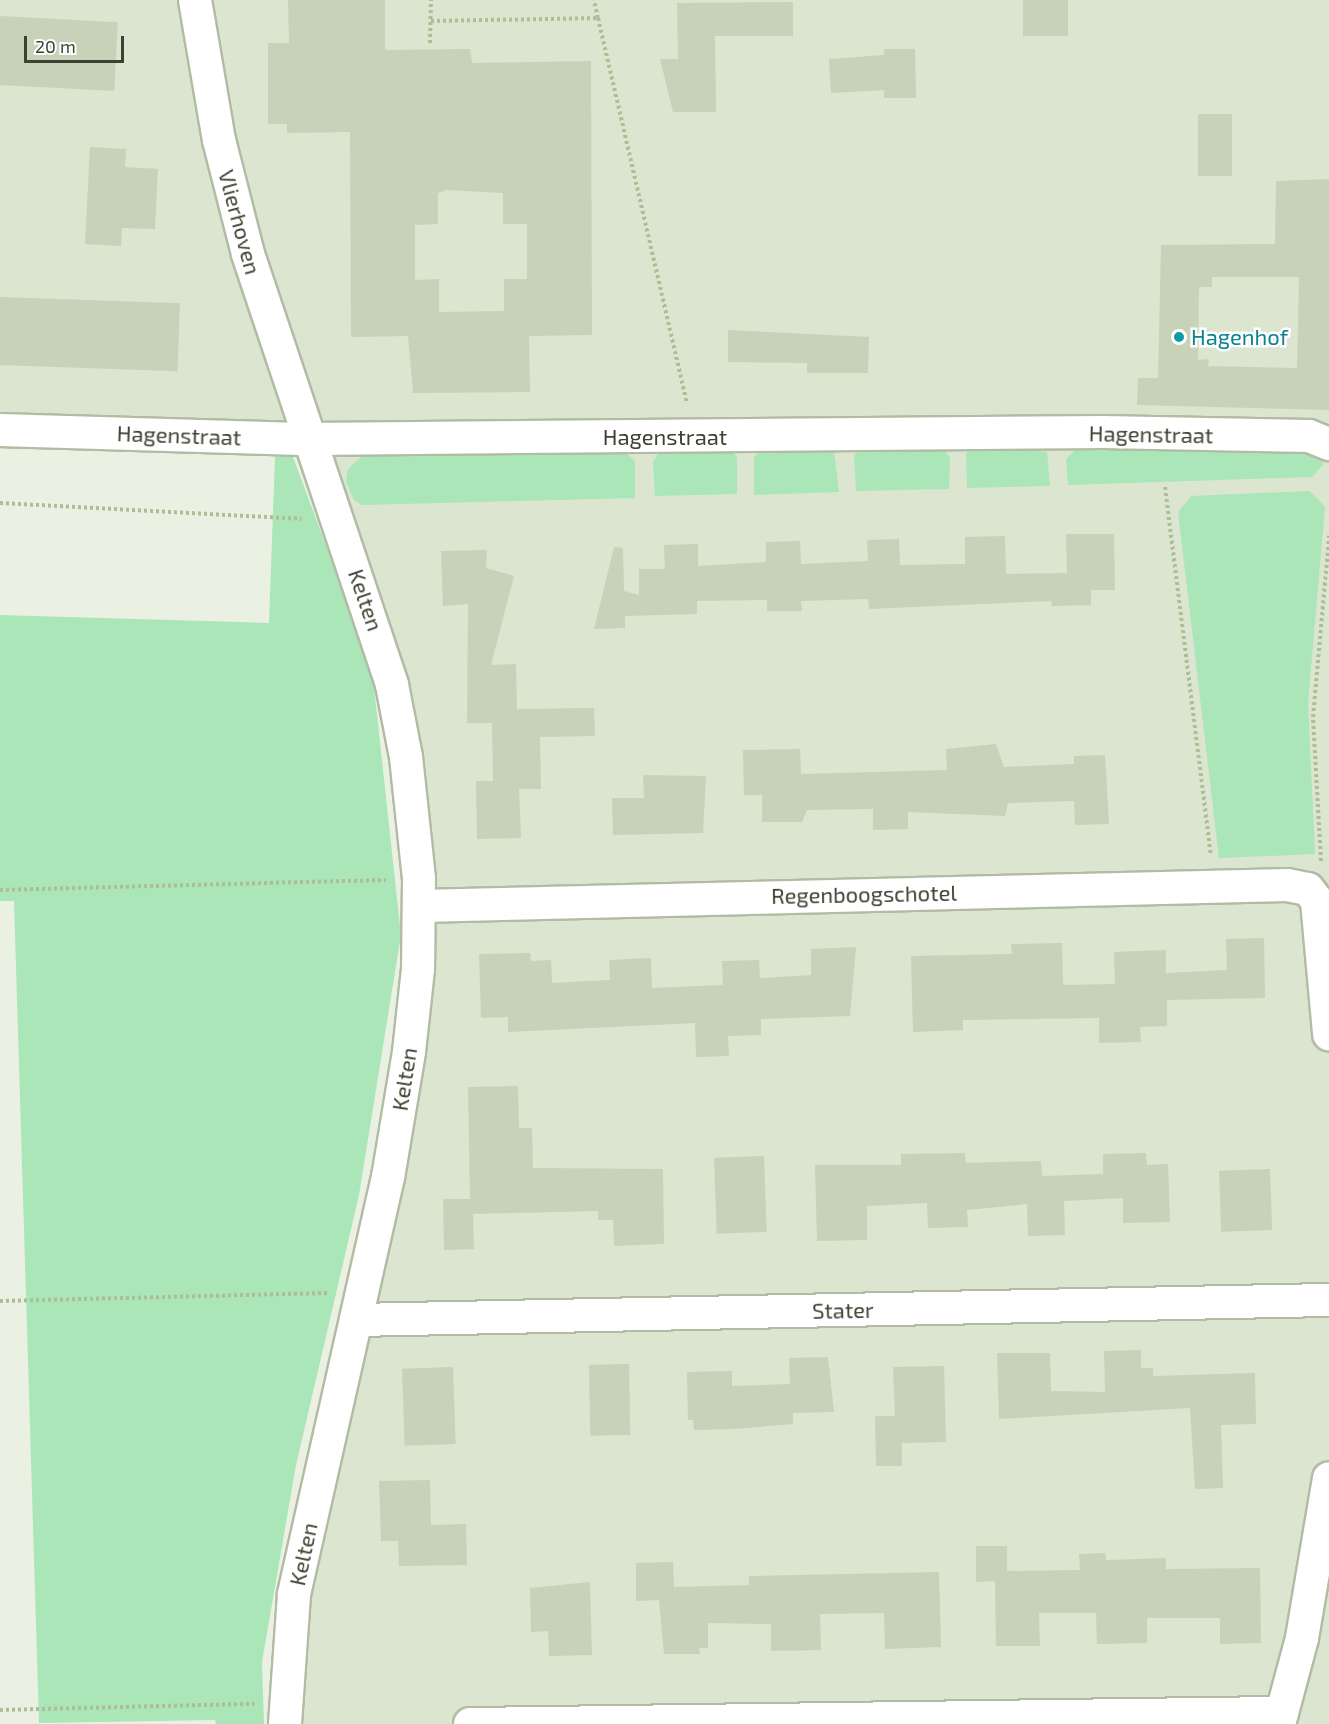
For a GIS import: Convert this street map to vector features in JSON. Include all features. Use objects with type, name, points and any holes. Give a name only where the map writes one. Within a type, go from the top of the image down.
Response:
[{"type":"street","name":"Vlierhoven","points":[[195,0],[219,140],[248,254],[309,439]]},
{"type":"street","name":"Hagenstraat","points":[[0,430],[309,439],[1103,432],[1309,436],[1329,444]]},
{"type":"street","name":"Kelten","points":[[284,1713],[294,1595],[359,1306],[409,1052],[419,892],[406,757],[392,685],[309,439]]},
{"type":"street","name":"Regenboogschotel","points":[[419,892],[1215,885],[1308,889]]},
{"type":"street","points":[[1308,889],[1319,913],[1329,1034]]},
{"type":"street","name":"Stater","points":[[359,1306],[1329,1300]]},
{"type":"street","points":[[470,1724],[1281,1719],[1302,1638],[1329,1478]]},
{"type":"path","points":[[430,43],[431,0]]},
{"type":"path","points":[[594,0],[695,437]]},
{"type":"path","points":[[431,21],[598,18]]},
{"type":"path","points":[[1165,487],[1215,885]]},
{"type":"path","points":[[0,502],[306,520]]},
{"type":"path","points":[[1308,889],[1321,861],[1313,717],[1329,536]]},
{"type":"path","points":[[0,890],[419,892]]},
{"type":"path","points":[[0,1301],[359,1306]]},
{"type":"path","points":[[0,1710],[284,1713]]},
{"type":"shaded area","points":[[0,0],[1329,0],[1329,1724],[270,1724],[393,1058],[405,907],[380,688],[294,451],[0,449]]},
{"type":"green space","points":[[974,445],[1047,452],[1050,486],[967,488],[966,454]]},
{"type":"green space","points":[[765,446],[834,450],[839,492],[754,495],[754,457]]},
{"type":"green space","points":[[943,447],[950,458],[949,489],[856,491],[854,456],[859,448]]},
{"type":"green space","points":[[1077,448],[1314,452],[1324,464],[1312,477],[1068,485],[1066,459]]},
{"type":"green space","points":[[622,450],[635,461],[635,498],[362,505],[354,500],[346,482],[348,469],[366,453]]},
{"type":"green space","points":[[660,450],[731,450],[737,457],[737,494],[655,496],[653,462]]},
{"type":"green space","points":[[275,457],[293,457],[372,669],[401,935],[359,1195],[296,1465],[262,1662],[264,1724],[216,1724],[215,1720],[39,1723],[14,901],[0,901],[0,615],[269,623]]},
{"type":"green space","points":[[1310,491],[1325,507],[1308,703],[1315,854],[1219,858],[1178,512],[1191,496]]},
{"type":"building","points":[[288,0],[385,0],[385,50],[470,49],[472,63],[591,61],[592,335],[529,336],[530,392],[413,393],[408,336],[351,337],[350,132],[287,133],[287,124],[268,124],[268,43],[289,43]],"holes":[[[447,190],[503,193],[503,224],[527,224],[527,279],[504,279],[504,311],[439,312],[439,279],[415,280],[415,225],[438,224],[438,193]]]},
{"type":"building","points":[[1023,0],[1068,0],[1068,36],[1023,36]]},
{"type":"building","points":[[793,2],[793,36],[715,36],[716,112],[673,112],[660,59],[678,59],[677,3]]},
{"type":"building","points":[[0,16],[118,22],[114,91],[0,85]]},
{"type":"building","points":[[884,49],[915,49],[916,98],[884,98],[884,90],[831,93],[829,59],[884,55]]},
{"type":"building","points":[[1198,114],[1232,114],[1232,176],[1198,176]]},
{"type":"building","points":[[90,147],[126,149],[125,167],[158,169],[155,229],[122,228],[121,246],[85,244]]},
{"type":"building","points":[[1329,179],[1329,410],[1137,405],[1138,378],[1158,378],[1161,245],[1275,244],[1276,181]],"holes":[[[1212,277],[1299,277],[1297,368],[1208,366],[1209,359],[1198,360],[1199,287],[1212,287]]]},
{"type":"building","points":[[0,297],[180,303],[178,371],[0,365]]},
{"type":"building","points":[[728,330],[869,337],[868,373],[807,373],[807,363],[728,362]]},
{"type":"building","points":[[1066,534],[1114,534],[1115,590],[1091,590],[1091,605],[1052,606],[1051,601],[869,609],[868,599],[801,601],[802,611],[767,611],[767,600],[697,601],[697,614],[625,616],[625,628],[594,629],[614,547],[623,548],[624,591],[639,595],[639,569],[665,569],[664,545],[698,544],[698,566],[766,562],[766,542],[800,541],[801,564],[868,561],[867,540],[899,539],[900,565],[965,564],[965,537],[1005,536],[1006,574],[1067,573]]},
{"type":"building","points":[[487,550],[486,568],[514,576],[491,665],[516,664],[517,709],[594,708],[595,736],[540,737],[541,789],[519,789],[521,838],[477,839],[476,781],[493,781],[492,723],[467,723],[468,604],[443,606],[441,551]]},
{"type":"building","points":[[996,744],[1004,767],[1074,764],[1074,756],[1105,755],[1109,824],[1075,825],[1074,801],[1008,803],[1005,816],[908,812],[908,829],[873,830],[873,809],[807,810],[802,822],[762,822],[762,795],[744,795],[743,750],[800,749],[801,774],[947,770],[946,749]]},
{"type":"building","points":[[643,775],[706,776],[703,833],[613,835],[612,798],[644,798]]},
{"type":"building","points":[[1264,938],[1265,998],[1167,1000],[1167,1026],[1140,1027],[1141,1042],[1099,1043],[1099,1018],[963,1020],[963,1030],[913,1032],[911,956],[1012,954],[1011,944],[1062,943],[1063,985],[1115,984],[1114,952],[1166,950],[1166,973],[1227,970],[1226,939]]},
{"type":"building","points":[[856,947],[850,1016],[761,1019],[761,1035],[728,1036],[729,1056],[696,1057],[695,1023],[508,1032],[508,1017],[481,1018],[479,954],[530,953],[531,961],[551,960],[552,983],[610,980],[609,960],[651,958],[652,988],[723,985],[722,961],[759,960],[760,978],[811,975],[811,949]]},
{"type":"building","points":[[518,1086],[519,1128],[532,1128],[533,1168],[663,1169],[664,1244],[614,1246],[613,1220],[598,1220],[598,1211],[473,1214],[474,1249],[444,1250],[443,1199],[470,1199],[468,1087]]},
{"type":"building","points":[[965,1153],[966,1163],[1041,1161],[1042,1176],[1103,1174],[1103,1154],[1146,1153],[1147,1165],[1168,1164],[1170,1222],[1123,1223],[1123,1198],[1064,1201],[1065,1235],[1028,1236],[1027,1204],[967,1210],[968,1227],[928,1228],[927,1203],[867,1206],[867,1240],[817,1241],[815,1165],[901,1165],[901,1154]]},
{"type":"building","points":[[764,1156],[767,1232],[717,1234],[714,1158]]},
{"type":"building","points":[[1270,1169],[1272,1230],[1221,1232],[1219,1171]]},
{"type":"building","points":[[1141,1350],[1141,1368],[1153,1368],[1153,1376],[1255,1373],[1256,1424],[1221,1425],[1223,1488],[1195,1489],[1190,1408],[999,1419],[997,1353],[1050,1353],[1051,1391],[1105,1392],[1104,1351]]},
{"type":"building","points":[[828,1357],[834,1412],[793,1413],[793,1424],[733,1429],[694,1430],[693,1420],[688,1420],[687,1372],[732,1371],[732,1386],[790,1384],[789,1358]]},
{"type":"building","points":[[629,1364],[630,1435],[590,1436],[589,1365]]},
{"type":"building","points":[[944,1366],[946,1442],[902,1443],[902,1466],[876,1466],[875,1416],[895,1416],[893,1367]]},
{"type":"building","points":[[453,1367],[456,1444],[405,1446],[402,1369]]},
{"type":"building","points":[[430,1480],[431,1525],[466,1524],[467,1565],[399,1566],[398,1541],[381,1541],[379,1481]]},
{"type":"building","points":[[976,1546],[1007,1546],[1007,1571],[1080,1570],[1079,1554],[1105,1553],[1106,1560],[1166,1558],[1166,1569],[1260,1568],[1261,1643],[1220,1644],[1220,1618],[1147,1618],[1147,1643],[1097,1644],[1096,1613],[1039,1613],[1040,1646],[996,1646],[995,1581],[976,1582]]},
{"type":"building","points":[[673,1562],[674,1587],[749,1585],[749,1576],[939,1572],[941,1647],[885,1649],[884,1613],[820,1614],[821,1650],[771,1651],[771,1624],[708,1623],[708,1648],[699,1648],[700,1654],[664,1654],[659,1600],[636,1601],[636,1563]]},
{"type":"building","points":[[590,1582],[592,1655],[549,1656],[548,1631],[531,1632],[530,1588]]},
{"type":"place","name":"Hagenhof","points":[[1179,337]]}]
